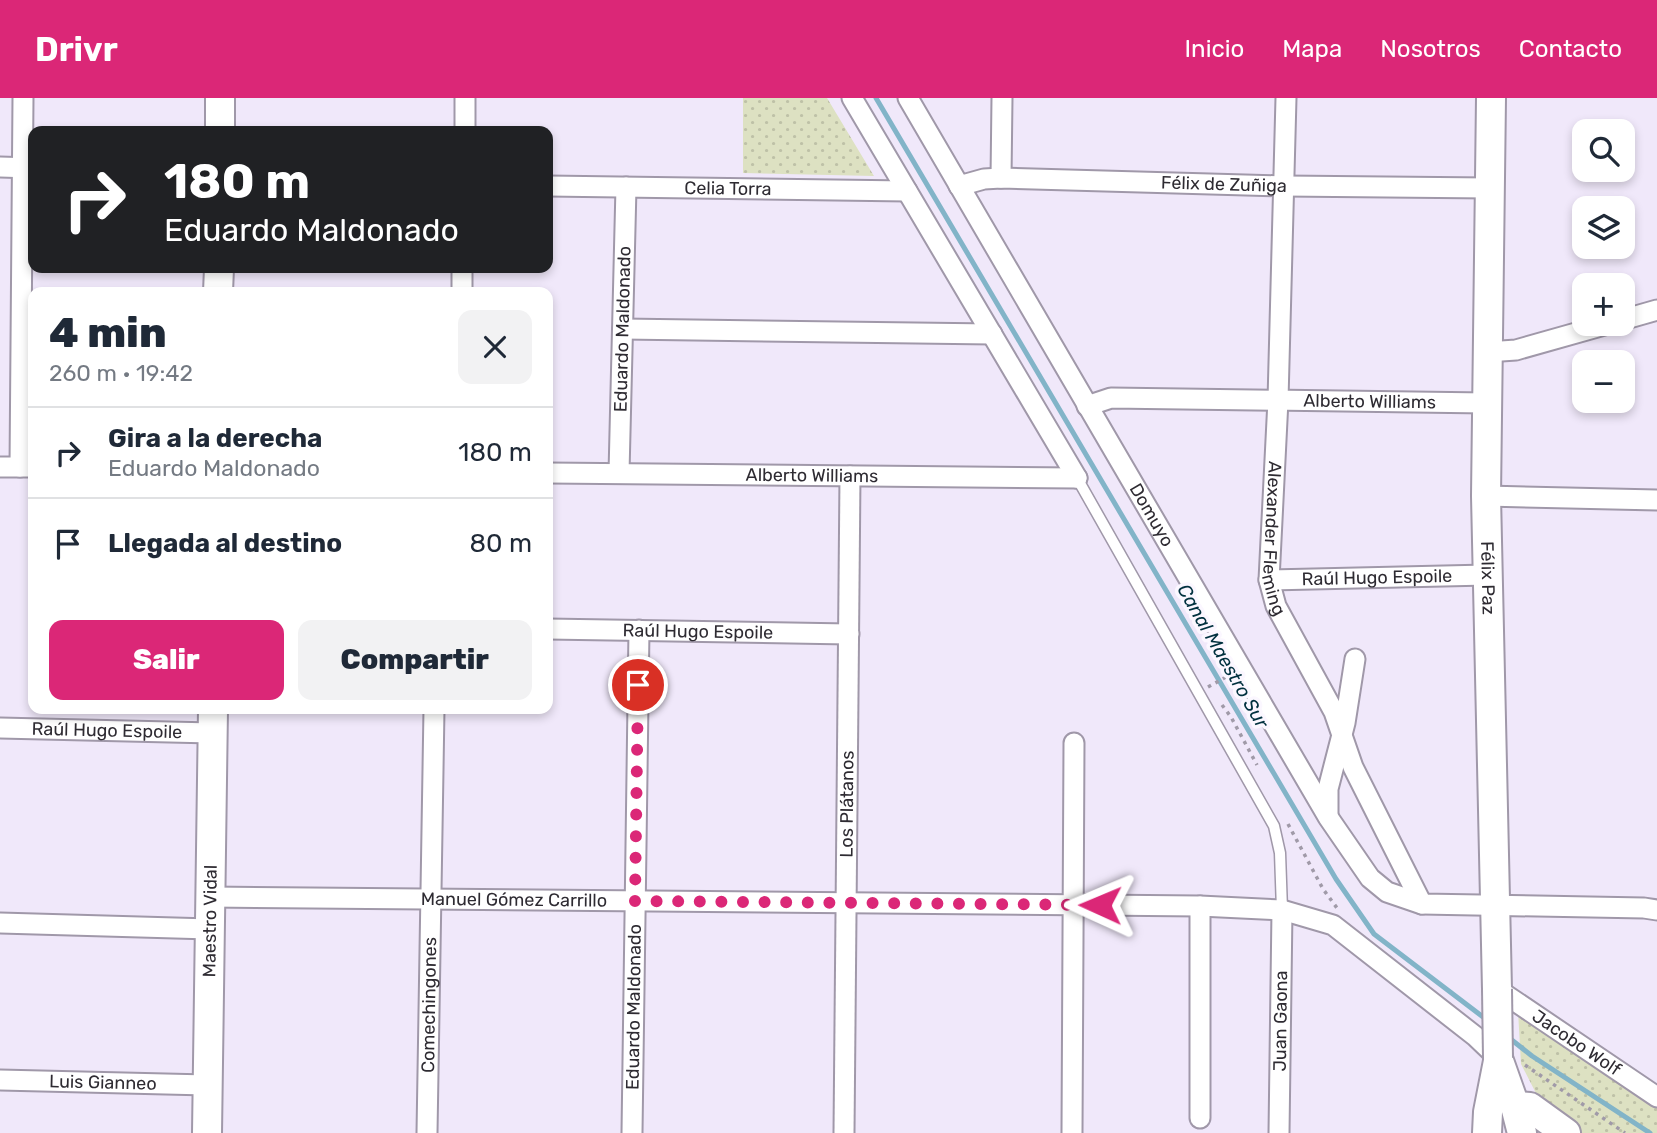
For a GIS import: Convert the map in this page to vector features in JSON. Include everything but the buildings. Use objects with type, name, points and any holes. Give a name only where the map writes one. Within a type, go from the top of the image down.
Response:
[{"type":"main road","points":[[220,98],[220,126]]},
{"type":"main road","name":"Félix Paz","points":[[1491,98],[1486,496],[1497,989],[1518,1120]]},
{"type":"main road","name":"Maestro Vidal","points":[[207,1133],[212,721]]},
{"type":"main road","name":"Félix Paz","points":[[1487,1133],[1488,1112],[1507,1058]]},
{"type":"main road","points":[[1518,1120],[1530,1107],[1566,1133]]},
{"type":"street","points":[[0,467],[27,467],[28,168],[23,98]]},
{"type":"street","points":[[464,126],[465,98]]},
{"type":"street","points":[[852,98],[1077,478]]},
{"type":"street","name":"Domuyo","points":[[908,98],[1328,817],[1370,878],[1387,892],[1422,904],[1657,910]]},
{"type":"street","points":[[1001,178],[1002,98]]},
{"type":"street","name":"Alexander Fleming","points":[[1286,98],[1278,400],[1269,580],[1276,607],[1334,712],[1353,767],[1422,904]]},
{"type":"street","points":[[0,167],[28,168]]},
{"type":"street","name":"Félix de Zuñiga","points":[[959,186],[984,179],[1001,178],[1284,186],[1489,188]]},
{"type":"street","name":"Celia Torra","points":[[553,186],[907,191]]},
{"type":"street","name":"Eduardo Maldonado","points":[[619,473],[626,187]]},
{"type":"street","points":[[1635,316],[1657,310]]},
{"type":"street","points":[[623,330],[992,334]]},
{"type":"street","points":[[1487,352],[1516,350],[1572,334]]},
{"type":"street","name":"Alberto Williams","points":[[1087,406],[1111,398],[1486,403]]},
{"type":"street","name":"Alberto Williams","points":[[553,473],[1077,478]]},
{"type":"street","name":"Los Plátanos","points":[[844,1133],[850,476]]},
{"type":"street","points":[[1486,496],[1657,500]]},
{"type":"street","name":"Raúl Hugo Espoile","points":[[1269,580],[1487,575]]},
{"type":"street","name":"Raúl Hugo Espoile","points":[[553,629],[849,634]]},
{"type":"street","name":"Eduardo Maldonado","points":[[632,1133],[639,630]]},
{"type":"street","points":[[1328,817],[1328,789],[1342,735],[1355,659]]},
{"type":"street","name":"Comechingones","points":[[427,1133],[434,714]]},
{"type":"street","name":"Raúl Hugo Espoile","points":[[0,728],[212,721]]},
{"type":"street","points":[[1072,1133],[1074,743]]},
{"type":"street","name":"Manuel Gómez Carrillo","points":[[210,897],[1282,909],[1333,925],[1507,1058]]},
{"type":"street","points":[[1200,906],[1200,1118]]},
{"type":"street","name":"Juan Gaona","points":[[1279,1133],[1282,909]]},
{"type":"street","points":[[0,923],[209,929]]},
{"type":"street","name":"Jacobo Wolf","points":[[1497,989],[1657,1097]]},
{"type":"street","name":"Luis Gianneo","points":[[0,1080],[207,1085]]},
{"type":"lane","points":[[1077,478],[1274,826],[1280,853],[1282,909]]},
{"type":"path","points":[[1212,685],[1226,677]]},
{"type":"path","points":[[1206,688],[1210,694]]},
{"type":"path","points":[[1215,699],[1231,717],[1257,766]]},
{"type":"path","points":[[1284,815],[1339,911]]},
{"type":"path","points":[[1507,1058],[1625,1133]]},
{"type":"green space","points":[[743,98],[827,98],[874,176],[743,173]]},
{"type":"green space","points":[[1518,1011],[1657,1106],[1657,1133],[1582,1133],[1541,1103],[1521,1064]]},
{"type":"waterway","name":"Canal Maestro Sur","points":[[876,98],[1336,879],[1374,934],[1487,1020]]},
{"type":"waterway","name":"Canal Maestro Sur","points":[[1508,1037],[1532,1056],[1650,1133]]},
{"type":"route","points":[[638,685],[635,901],[1100,905]]}]
